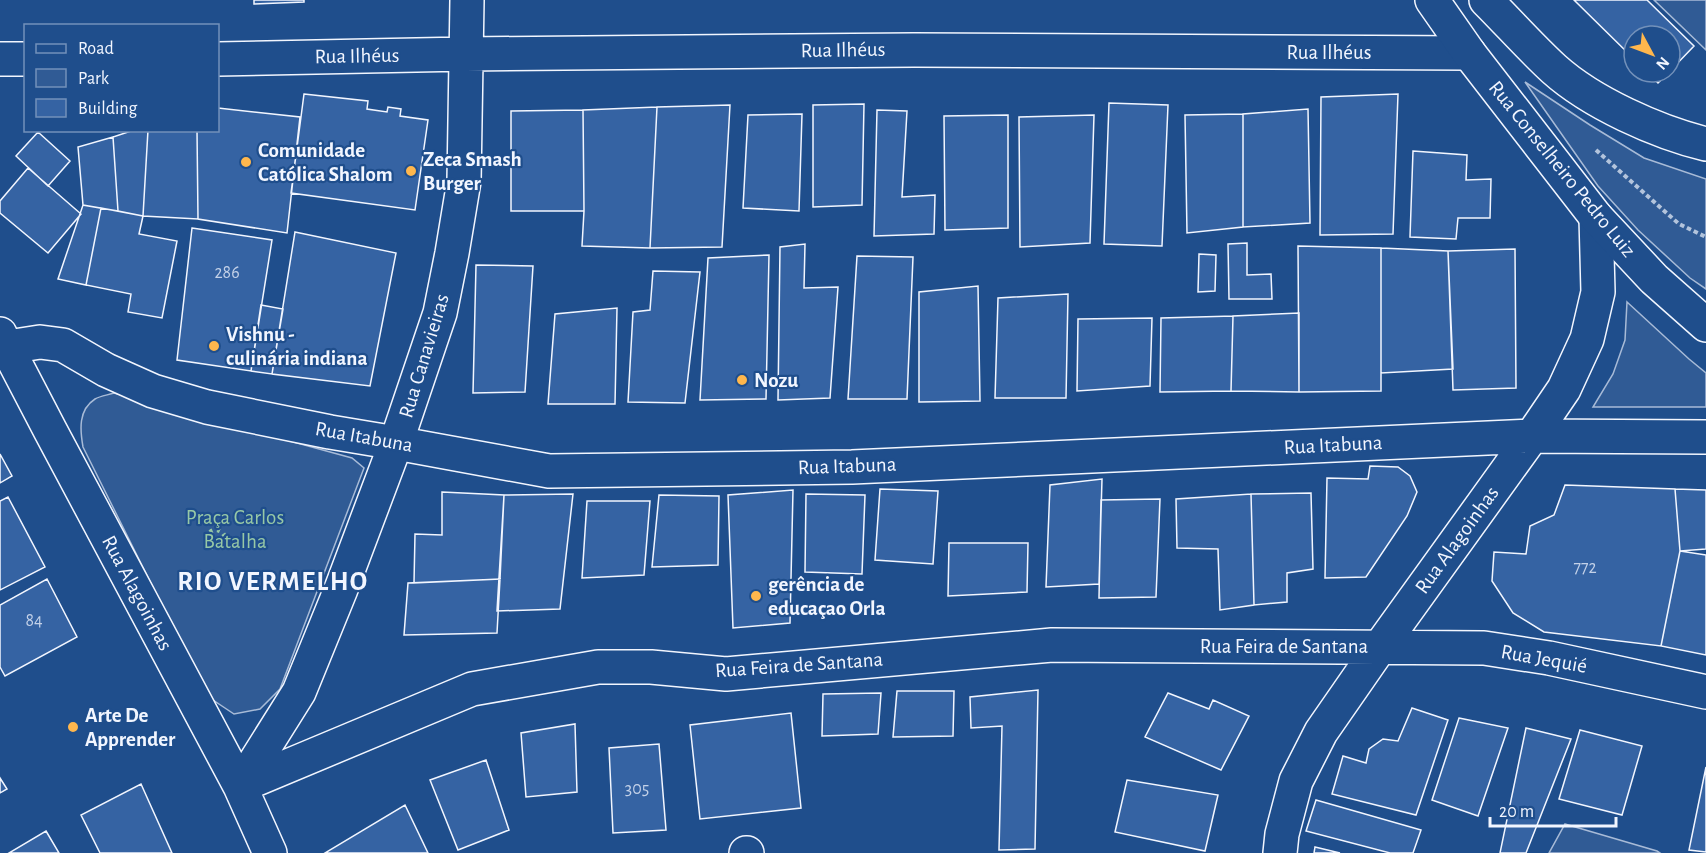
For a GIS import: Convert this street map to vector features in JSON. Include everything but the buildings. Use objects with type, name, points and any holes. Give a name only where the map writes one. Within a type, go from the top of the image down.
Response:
[{"type":"street","name":"Rua Canavieiras","points":[[240,786],[299,692],[396,443],[440,313],[464,181],[467,0]]},
{"type":"street","name":"Rua Conselheiro Pedro Luiz","points":[[1432,0],[1469,53],[1596,217],[1654,279],[1706,326]]},
{"type":"street","points":[[1486,0],[1556,70],[1588,93],[1640,122],[1706,144]]},
{"type":"street","name":"Rua Ilhéus","points":[[219,59],[902,50],[1469,53]]},
{"type":"street","points":[[0,59],[24,59]]},
{"type":"street","name":"Rua Alagoinhas","points":[[1280,853],[1282,834],[1296,782],[1321,732],[1564,388],[1587,339],[1598,292],[1596,217]]},
{"type":"street","name":"Rua Alagoinhas","points":[[4,340],[240,786],[270,853]]},
{"type":"street","name":"Rua Itabuna","points":[[4,340],[63,345],[106,370],[153,392],[207,407],[330,432],[549,471],[852,467],[1532,436],[1706,436]]},
{"type":"street","name":"Rua Feira de Santana","points":[[240,786],[472,689],[598,667],[651,667],[726,674],[1052,645],[1380,647]]},
{"type":"street","name":"Rua Jequié","points":[[1380,647],[1484,648],[1549,658],[1706,692]]},
{"type":"green space","points":[[1654,0],[1706,0],[1706,50],[1682,27],[1682,24],[1679,24]]},
{"type":"green space","points":[[1525,82],[1644,158],[1706,179],[1706,289],[1690,278],[1638,230],[1598,186]]},
{"type":"green space","points":[[1627,302],[1706,373],[1706,407],[1593,407],[1613,374],[1625,340]]},
{"type":"green space","name":"Praça Carlos Batalha","points":[[114,393],[352,458],[364,468],[280,689],[260,709],[234,714],[213,700],[198,678],[83,447],[81,427],[86,409],[95,399]]},
{"type":"green space","points":[[1565,824],[1657,851],[1660,853],[1549,853]]},
{"type":"hedge","points":[[212,530],[220,530],[225,535],[225,539],[223,546],[212,548],[207,543],[207,535],[212,530]]},
{"type":"place","name":"Comunidade Católica Shalom","points":[[246,162]]},
{"type":"place","name":"Zeca Smash Burger","points":[[411,171]]},
{"type":"place","name":"Vishnu - culinária indiana","points":[[214,346]]},
{"type":"place","name":"Nozu","points":[[742,380]]},
{"type":"place","name":"gerência de educaçao Orla","points":[[756,596]]},
{"type":"place","name":"Arte De Apprender","points":[[73,727]]},
{"type":"district","name":"RIO VERMELHO","points":[[273,581]]}]
